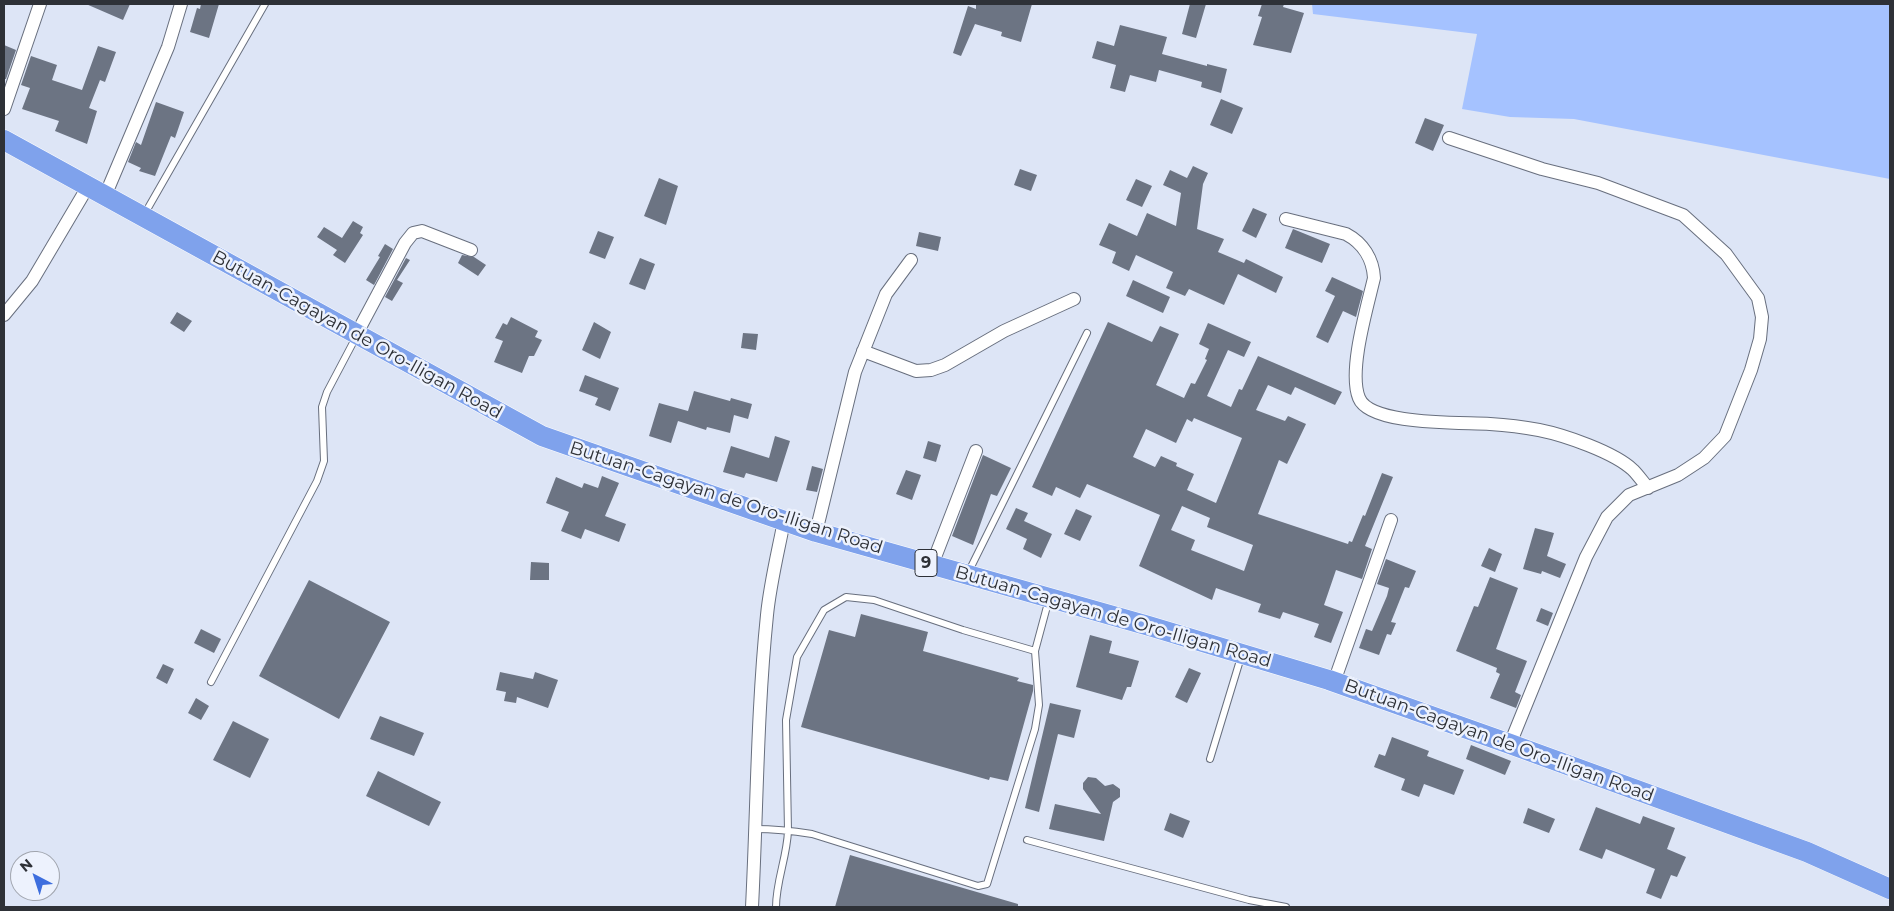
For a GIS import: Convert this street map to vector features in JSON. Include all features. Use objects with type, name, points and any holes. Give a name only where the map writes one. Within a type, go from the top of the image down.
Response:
[{"type":"highway","name":"Butuan-Cagayan de Oro-Iligan Road","points":[[4,140],[356,336],[542,436],[816,532],[1334,682],[1807,852],[1890,889]]},
{"type":"street","points":[[4,109],[40,4]]},
{"type":"street","points":[[4,315],[32,281],[96,192],[168,47],[180,4]]},
{"type":"street","points":[[1449,138],[1542,169],[1598,183],[1654,202],[1682,215],[1726,254],[1758,298],[1762,317],[1760,339],[1751,370],[1725,436],[1704,458],[1678,475],[1629,495],[1607,517],[1586,558],[1510,744]]},
{"type":"street","points":[[1286,219],[1346,234],[1353,238],[1368,254],[1373,267],[1374,278],[1357,354],[1356,376],[1356,388],[1360,401],[1366,406],[1376,413],[1420,421],[1487,423],[1541,430],[1615,458],[1632,469],[1648,488]]},
{"type":"street","points":[[356,336],[405,243],[413,233],[422,231],[471,250]]},
{"type":"street","points":[[816,532],[855,372],[886,294],[912,260]]},
{"type":"street","points":[[863,351],[916,371],[931,370],[945,365],[1004,331],[1074,299]]},
{"type":"street","points":[[932,565],[976,451]]},
{"type":"street","points":[[1334,682],[1391,520]]},
{"type":"street","points":[[752,907],[756,766],[767,613],[784,521]]},
{"type":"lane","points":[[143,217],[265,4]]},
{"type":"lane","points":[[967,575],[1087,333]]},
{"type":"lane","points":[[211,682],[317,481],[324,461],[322,407],[327,392],[356,336]]},
{"type":"lane","points":[[776,907],[788,831],[786,720],[797,657],[824,610],[846,597],[874,600],[963,630],[1035,651]]},
{"type":"lane","points":[[754,830],[812,834],[978,886],[987,884],[1035,729],[1039,705],[1035,651],[1049,598]]},
{"type":"lane","points":[[1210,759],[1242,654]]},
{"type":"lane","points":[[1027,840],[1249,900],[1286,907]]},
{"type":"water","points":[[1312,4],[1890,4],[1890,179],[1574,119],[1510,117],[1462,109],[1477,34],[1313,14]]},
{"type":"building","points":[[86,4],[130,4],[123,20]]},
{"type":"building","points":[[201,4],[219,4],[209,38],[190,32],[197,8],[200,9]]},
{"type":"building","points":[[976,4],[1032,4],[1021,42],[1001,36],[1002,32],[975,24],[961,56],[953,53],[968,6],[976,9]]},
{"type":"building","points":[[1190,4],[1206,4],[1196,38],[1182,34]]},
{"type":"building","points":[[1262,4],[1284,4],[1283,7],[1304,13],[1291,53],[1253,45],[1262,17],[1258,16]]},
{"type":"building","points":[[1120,25],[1167,37],[1162,54],[1207,66],[1207,64],[1227,69],[1221,93],[1201,87],[1202,82],[1159,70],[1156,82],[1130,75],[1125,92],[1110,88],[1116,65],[1092,58],[1097,41],[1114,46]]},
{"type":"building","points":[[4,45],[16,50],[6,79],[4,79]]},
{"type":"building","points":[[98,46],[116,52],[105,82],[100,80],[89,108],[97,111],[87,144],[55,131],[59,121],[22,109],[30,88],[21,85],[31,56],[57,65],[52,80],[82,90]]},
{"type":"building","points":[[1221,99],[1243,108],[1232,134],[1210,125]]},
{"type":"building","points":[[156,102],[184,112],[175,138],[171,136],[155,176],[139,171],[141,168],[128,162],[136,142],[141,145]]},
{"type":"building","points":[[1425,118],[1444,125],[1433,151],[1415,143]]},
{"type":"building","points":[[1193,166],[1208,173],[1203,184],[1197,229],[1224,239],[1218,252],[1244,263],[1246,259],[1283,277],[1276,293],[1238,274],[1224,305],[1189,289],[1185,296],[1166,288],[1173,272],[1136,255],[1129,271],[1112,263],[1116,252],[1099,245],[1109,223],[1137,236],[1147,213],[1176,226],[1181,193],[1163,185],[1170,170],[1187,178]]},
{"type":"building","points":[[1020,169],[1037,175],[1031,191],[1014,185]]},
{"type":"building","points":[[659,178],[678,186],[666,225],[644,216]]},
{"type":"building","points":[[1136,179],[1152,186],[1142,207],[1126,200]]},
{"type":"building","points":[[1253,208],[1267,214],[1256,238],[1242,231]]},
{"type":"building","points":[[353,221],[363,227],[360,233],[363,235],[345,263],[333,255],[337,250],[317,237],[324,227],[342,238]]},
{"type":"building","points":[[1293,229],[1330,244],[1322,263],[1285,248]]},
{"type":"building","points":[[598,231],[614,237],[605,259],[589,253]]},
{"type":"building","points":[[919,232],[941,237],[938,251],[916,246]]},
{"type":"building","points":[[385,244],[393,249],[374,285],[366,280],[380,257],[378,256]]},
{"type":"building","points":[[462,255],[474,257],[486,265],[478,276],[458,263]]},
{"type":"building","points":[[406,258],[410,260],[397,280],[403,283],[392,301],[385,297]]},
{"type":"building","points":[[640,258],[655,264],[645,290],[629,284]]},
{"type":"building","points":[[1332,277],[1363,291],[1356,317],[1343,311],[1328,343],[1316,337],[1335,296],[1325,291]]},
{"type":"building","points":[[1133,280],[1170,297],[1163,313],[1126,296]]},
{"type":"building","points":[[177,312],[192,321],[184,332],[170,323]]},
{"type":"building","points":[[511,317],[538,331],[535,337],[542,340],[534,356],[529,356],[522,373],[494,362],[503,341],[495,338],[503,323],[507,325]]},
{"type":"building","points":[[594,322],[611,332],[600,359],[582,350]]},
{"type":"building","points":[[1108,322],[1152,342],[1160,326],[1179,334],[1156,385],[1184,398],[1191,383],[1195,384],[1207,360],[1205,359],[1209,349],[1199,344],[1208,323],[1251,342],[1244,357],[1228,350],[1207,396],[1231,407],[1239,389],[1242,390],[1258,356],[1342,392],[1335,405],[1295,387],[1291,395],[1268,385],[1256,410],[1285,421],[1288,416],[1306,424],[1287,464],[1279,460],[1258,514],[1348,544],[1349,541],[1352,542],[1363,515],[1365,516],[1382,473],[1393,477],[1365,546],[1372,549],[1362,579],[1336,570],[1324,605],[1343,612],[1331,643],[1314,637],[1319,624],[1283,612],[1280,619],[1258,612],[1261,604],[1216,588],[1212,600],[1139,566],[1160,515],[1087,484],[1080,498],[1056,487],[1052,496],[1032,487]],"holes":[[[1194,418],[1242,438],[1216,503],[1187,490],[1194,474],[1176,466],[1177,463],[1161,456],[1155,467],[1133,457],[1146,429],[1176,443],[1187,419],[1192,422]],[[1182,506],[1210,518],[1207,527],[1253,545],[1244,571],[1191,550],[1195,540],[1171,530]]]},
{"type":"building","points":[[743,333],[758,334],[756,350],[741,348]]},
{"type":"building","points":[[585,375],[619,388],[610,411],[595,405],[598,398],[579,391]]},
{"type":"building","points":[[694,391],[730,401],[731,398],[752,404],[748,419],[734,415],[730,433],[707,427],[706,430],[678,421],[671,443],[649,436],[659,403],[688,411]]},
{"type":"building","points":[[775,436],[790,441],[777,482],[746,473],[744,478],[723,472],[731,446],[769,458]]},
{"type":"building","points":[[928,441],[941,445],[936,462],[923,458]]},
{"type":"building","points":[[983,455],[1011,468],[997,496],[991,494],[973,545],[952,536]]},
{"type":"building","points":[[812,466],[823,469],[817,492],[806,490]]},
{"type":"building","points":[[906,470],[921,475],[912,500],[896,494]]},
{"type":"building","points":[[602,476],[619,483],[605,516],[626,524],[619,542],[585,529],[581,539],[561,531],[569,512],[546,503],[556,477],[582,488],[584,483],[598,488]]},
{"type":"building","points":[[1016,508],[1028,513],[1024,521],[1052,534],[1041,558],[1023,549],[1027,539],[1006,529]]},
{"type":"building","points":[[1076,509],[1092,516],[1080,541],[1064,534]]},
{"type":"building","points":[[1535,528],[1554,533],[1547,556],[1566,564],[1560,578],[1542,571],[1541,574],[1523,569]]},
{"type":"building","points":[[1489,548],[1502,554],[1495,572],[1481,566]]},
{"type":"building","points":[[1386,559],[1416,571],[1409,588],[1405,587],[1391,622],[1396,623],[1391,635],[1387,634],[1379,655],[1359,648],[1366,629],[1372,631],[1387,596],[1389,588],[1377,584]]},
{"type":"building","points":[[531,562],[549,563],[549,580],[530,580]]},
{"type":"building","points":[[1490,577],[1518,588],[1496,649],[1527,661],[1515,692],[1521,695],[1516,708],[1490,698],[1500,674],[1496,672],[1497,668],[1456,651],[1474,606],[1478,607]]},
{"type":"building","points":[[309,580],[390,622],[339,719],[259,676]]},
{"type":"building","points":[[1541,608],[1553,613],[1548,626],[1536,621]]},
{"type":"building","points":[[861,614],[928,632],[923,651],[1019,678],[1017,681],[1033,685],[1033,691],[1008,781],[990,777],[989,780],[801,727],[829,630],[855,637]]},
{"type":"building","points":[[201,629],[221,639],[214,653],[194,643]]},
{"type":"building","points":[[1090,635],[1112,641],[1109,653],[1139,661],[1131,687],[1127,687],[1122,700],[1076,687]]},
{"type":"building","points":[[163,664],[174,669],[167,684],[156,678]]},
{"type":"building","points":[[1189,668],[1201,673],[1187,703],[1175,697]]},
{"type":"building","points":[[500,672],[533,679],[535,672],[558,680],[548,708],[517,697],[516,703],[504,701],[506,692],[496,690]]},
{"type":"building","points":[[196,698],[209,706],[201,720],[188,713]]},
{"type":"building","points":[[1050,703],[1081,710],[1074,738],[1058,734],[1039,812],[1025,808]]},
{"type":"building","points":[[380,716],[424,733],[414,756],[370,739]]},
{"type":"building","points":[[233,721],[269,739],[250,778],[213,760]]},
{"type":"building","points":[[1392,737],[1429,751],[1427,756],[1464,770],[1454,795],[1424,784],[1419,797],[1401,790],[1405,779],[1374,767],[1379,754],[1385,756]]},
{"type":"building","points":[[1471,745],[1511,761],[1505,775],[1466,759]]},
{"type":"building","points":[[378,771],[441,802],[429,826],[366,796]]},
{"type":"building","points":[[1088,777],[1096,778],[1105,786],[1113,784],[1120,789],[1120,797],[1113,802],[1104,841],[1049,829],[1055,804],[1101,814],[1083,789],[1083,783]]},
{"type":"building","points":[[1596,807],[1640,824],[1643,816],[1675,828],[1667,849],[1686,857],[1677,877],[1671,875],[1661,899],[1646,893],[1655,869],[1606,849],[1602,859],[1579,850]]},
{"type":"building","points":[[1528,808],[1555,819],[1549,833],[1523,823]]},
{"type":"building","points":[[1170,813],[1190,821],[1183,838],[1164,830]]},
{"type":"building","points":[[850,855],[1018,904],[1018,907],[835,907]]}]
